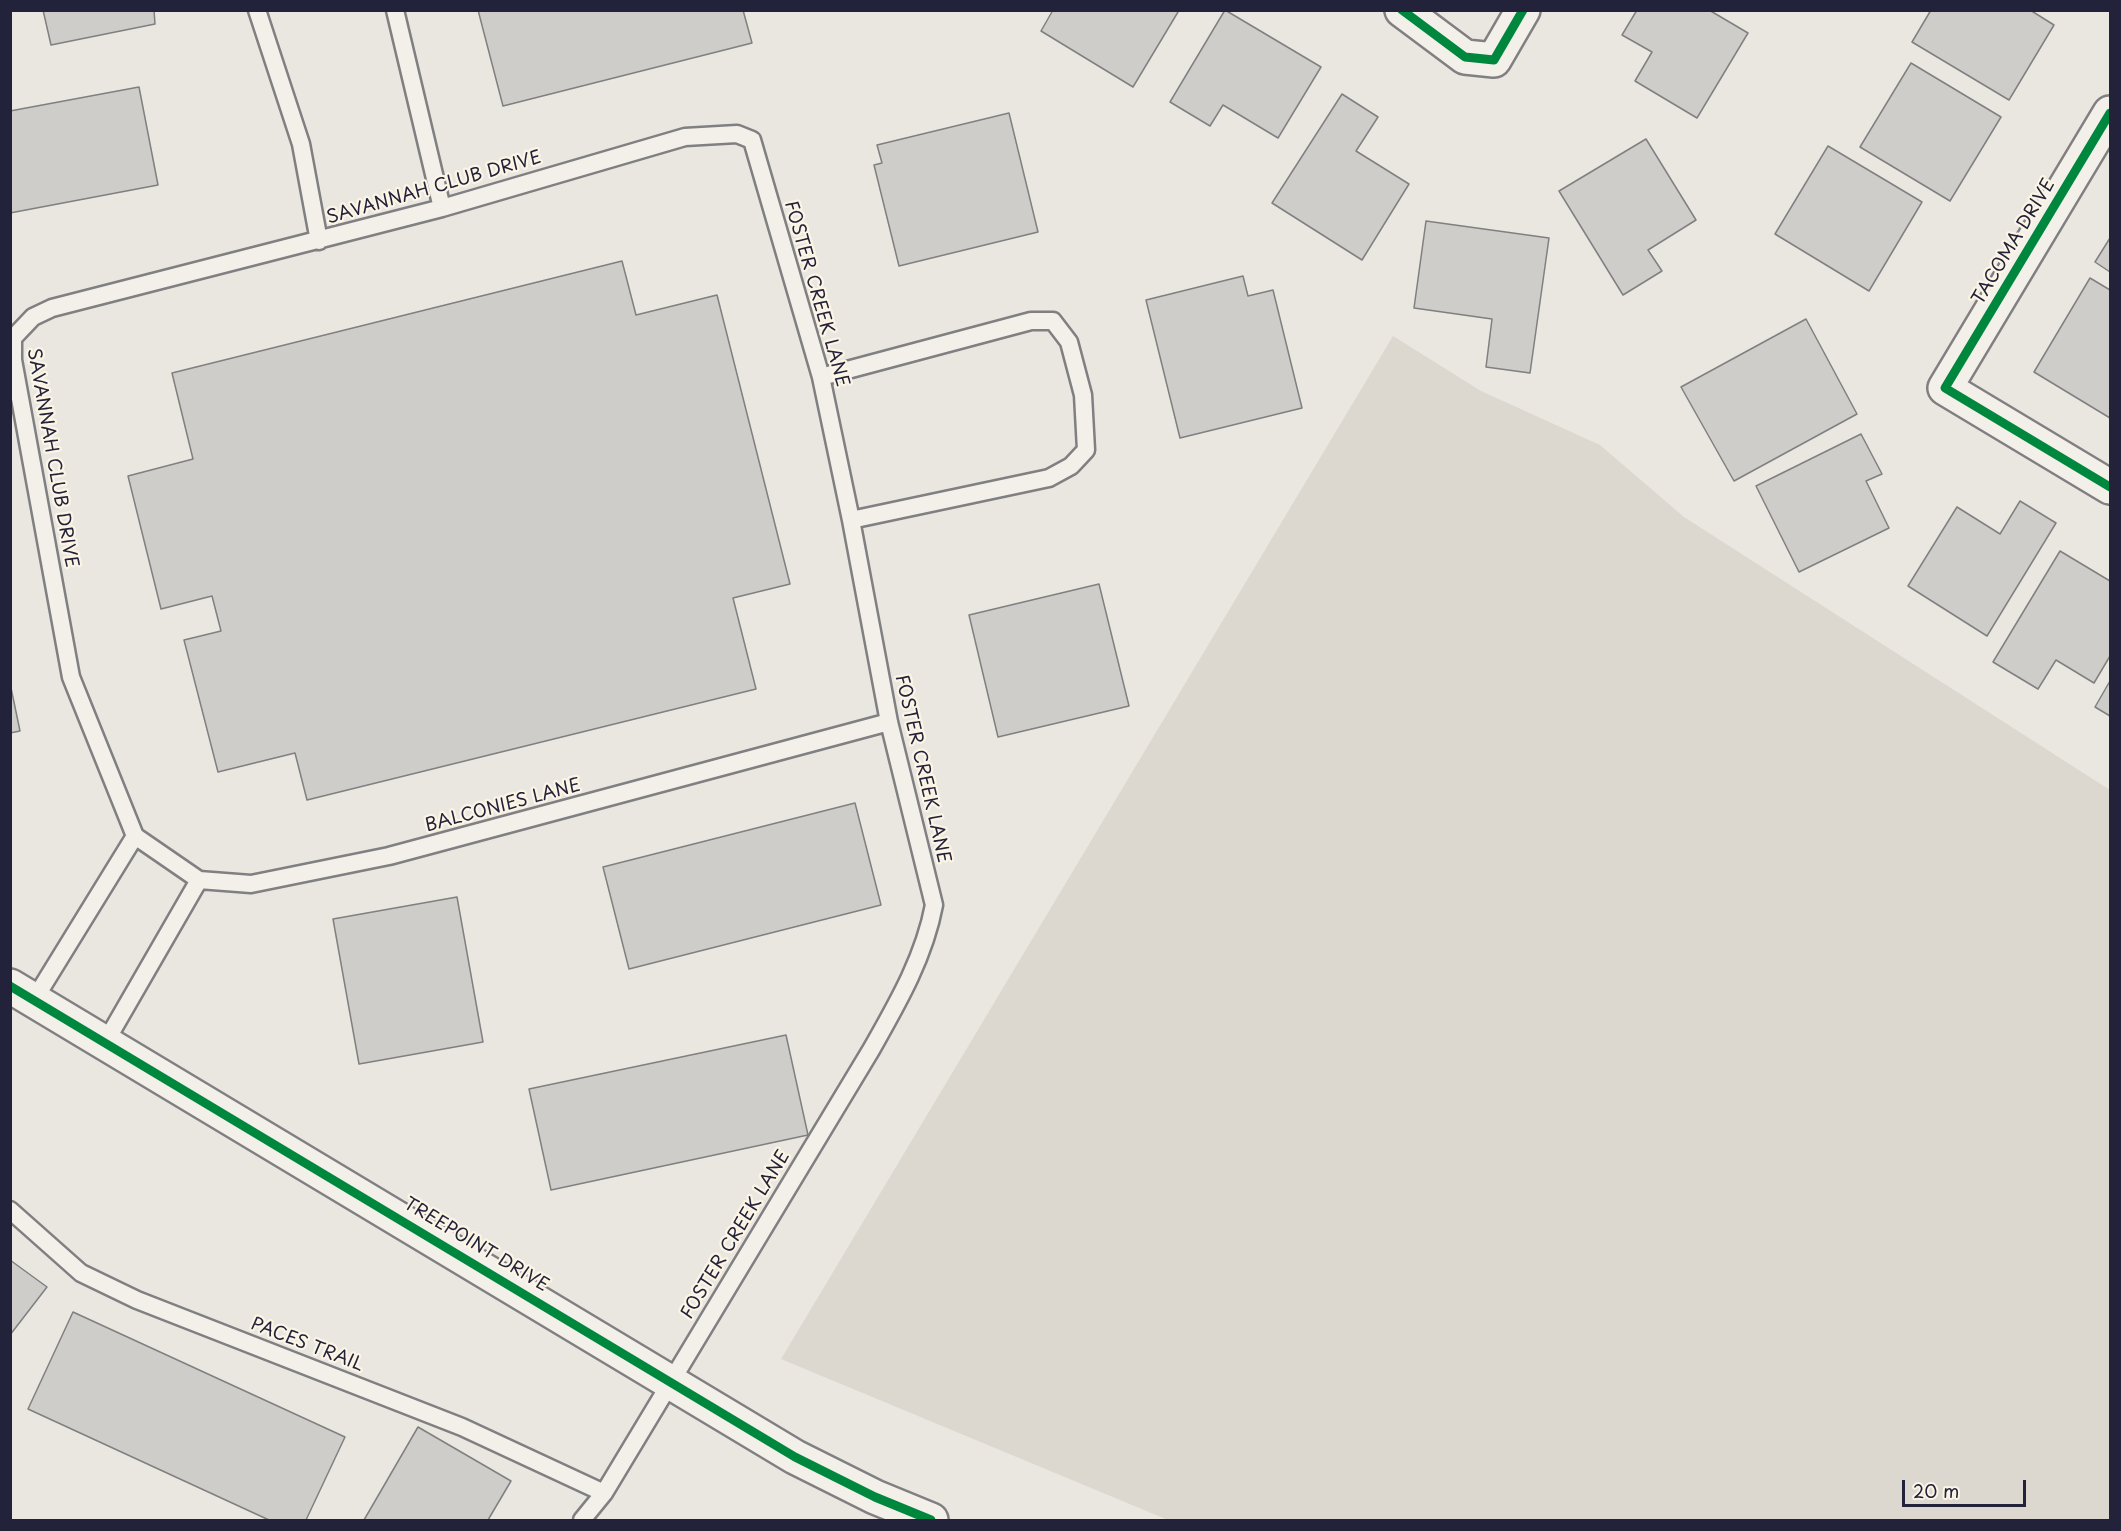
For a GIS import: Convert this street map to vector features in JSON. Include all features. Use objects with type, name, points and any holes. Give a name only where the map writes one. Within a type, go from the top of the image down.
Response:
[{"type":"street","points":[[1402,10],[1466,57],[1494,60],[1523,10]]},
{"type":"street","name":"TACOMA DRIVE","points":[[2110,113],[1945,388],[2110,487]]},
{"type":"street","name":"TREEPOINT DRIVE","points":[[22,993],[795,1457],[875,1497],[931,1521]]},
{"type":"lane","points":[[257,10],[301,144],[319,241]]},
{"type":"lane","points":[[395,10],[442,208]]},
{"type":"lane","name":"FOSTER CREEK LANE","points":[[670,1381],[903,994],[929,934],[934,905],[889,722],[851,520],[820,377],[752,140],[737,134],[724,136]]},
{"type":"lane","name":"SAVANNAH CLUB DRIVE","points":[[135,836],[71,677],[12,360],[14,338],[33,317],[52,308],[442,208],[685,137],[724,136]]},
{"type":"lane","points":[[820,377],[1031,321],[1053,321],[1070,342],[1083,395],[1086,450],[1071,466],[1049,478],[851,520]]},
{"type":"lane","name":"BALCONIES LANE","points":[[199,880],[251,884],[389,856],[889,722]]},
{"type":"lane","points":[[22,993],[135,836],[199,880],[105,1043]]},
{"type":"lane","name":"PACES TRAIL","points":[[10,1210],[81,1273],[137,1300],[462,1427],[604,1493]]},
{"type":"lane","points":[[582,1521],[604,1493],[670,1381]]},
{"type":"shaded area","points":[[1393,336],[1481,391],[1600,445],[1684,517],[2110,790],[2110,1520],[1168,1520],[781,1359]]},
{"type":"building","points":[[43,10],[154,10],[155,24],[51,45]]},
{"type":"building","points":[[478,10],[743,10],[752,43],[503,106]]},
{"type":"building","points":[[1053,10],[1175,10],[1178,12],[1133,87],[1041,31]]},
{"type":"building","points":[[1225,10],[1321,67],[1278,138],[1223,105],[1210,126],[1170,102]]},
{"type":"building","points":[[1637,10],[1709,10],[1748,33],[1697,118],[1635,81],[1652,52],[1622,35]]},
{"type":"building","points":[[1931,10],[2030,10],[2054,25],[2009,100],[1912,42]]},
{"type":"building","points":[[1911,63],[2001,117],[1950,201],[1860,147]]},
{"type":"building","points":[[139,87],[158,185],[10,213],[10,111]]},
{"type":"building","points":[[1342,94],[1378,117],[1356,151],[1409,184],[1362,260],[1272,203]]},
{"type":"building","points":[[1009,113],[1038,232],[899,266],[874,165],[882,163],[877,145]]},
{"type":"building","points":[[1646,139],[1696,220],[1648,250],[1662,271],[1623,295],[1559,191]]},
{"type":"building","points":[[1828,146],[1922,202],[1869,291],[1775,234]]},
{"type":"building","points":[[1426,221],[1549,238],[1530,373],[1486,367],[1492,319],[1414,308]]},
{"type":"building","points":[[2110,238],[2110,272],[2095,262]]},
{"type":"building","points":[[622,261],[636,315],[717,295],[790,584],[733,598],[756,689],[307,800],[295,753],[218,772],[184,640],[221,631],[212,596],[161,609],[128,476],[193,459],[172,373]]},
{"type":"building","points":[[1243,276],[1248,296],[1273,290],[1302,408],[1180,438],[1146,300]]},
{"type":"building","points":[[2090,278],[2110,290],[2110,418],[2034,372]]},
{"type":"building","points":[[1806,319],[1857,414],[1734,481],[1681,387]]},
{"type":"building","points":[[1861,434],[1882,474],[1866,481],[1889,528],[1799,572],[1756,486]]},
{"type":"building","points":[[2020,501],[2056,523],[1987,636],[1908,586],[1957,507],[2000,534]]},
{"type":"building","points":[[2060,551],[2110,581],[2110,656],[2094,683],[2056,660],[2038,689],[1993,662]]},
{"type":"building","points":[[1099,584],[1129,706],[998,737],[969,615]]},
{"type":"building","points":[[2110,681],[2110,716],[2095,707]]},
{"type":"building","points":[[10,683],[20,731],[10,733]]},
{"type":"building","points":[[855,803],[881,905],[629,969],[603,867]]},
{"type":"building","points":[[457,897],[483,1042],[359,1064],[333,919]]},
{"type":"building","points":[[786,1035],[808,1135],[551,1190],[529,1089]]},
{"type":"building","points":[[10,1260],[47,1287],[10,1335]]},
{"type":"building","points":[[73,1312],[345,1437],[306,1520],[269,1520],[28,1409]]},
{"type":"building","points":[[418,1427],[511,1481],[488,1520],[364,1520]]},
{"type":"cycle path","points":[[1402,10],[1465,57],[1494,60],[1523,10]]},
{"type":"cycle path","points":[[2110,113],[1945,388],[2110,487]]},
{"type":"cycle path","points":[[10,986],[795,1457],[875,1497],[931,1520]]}]
